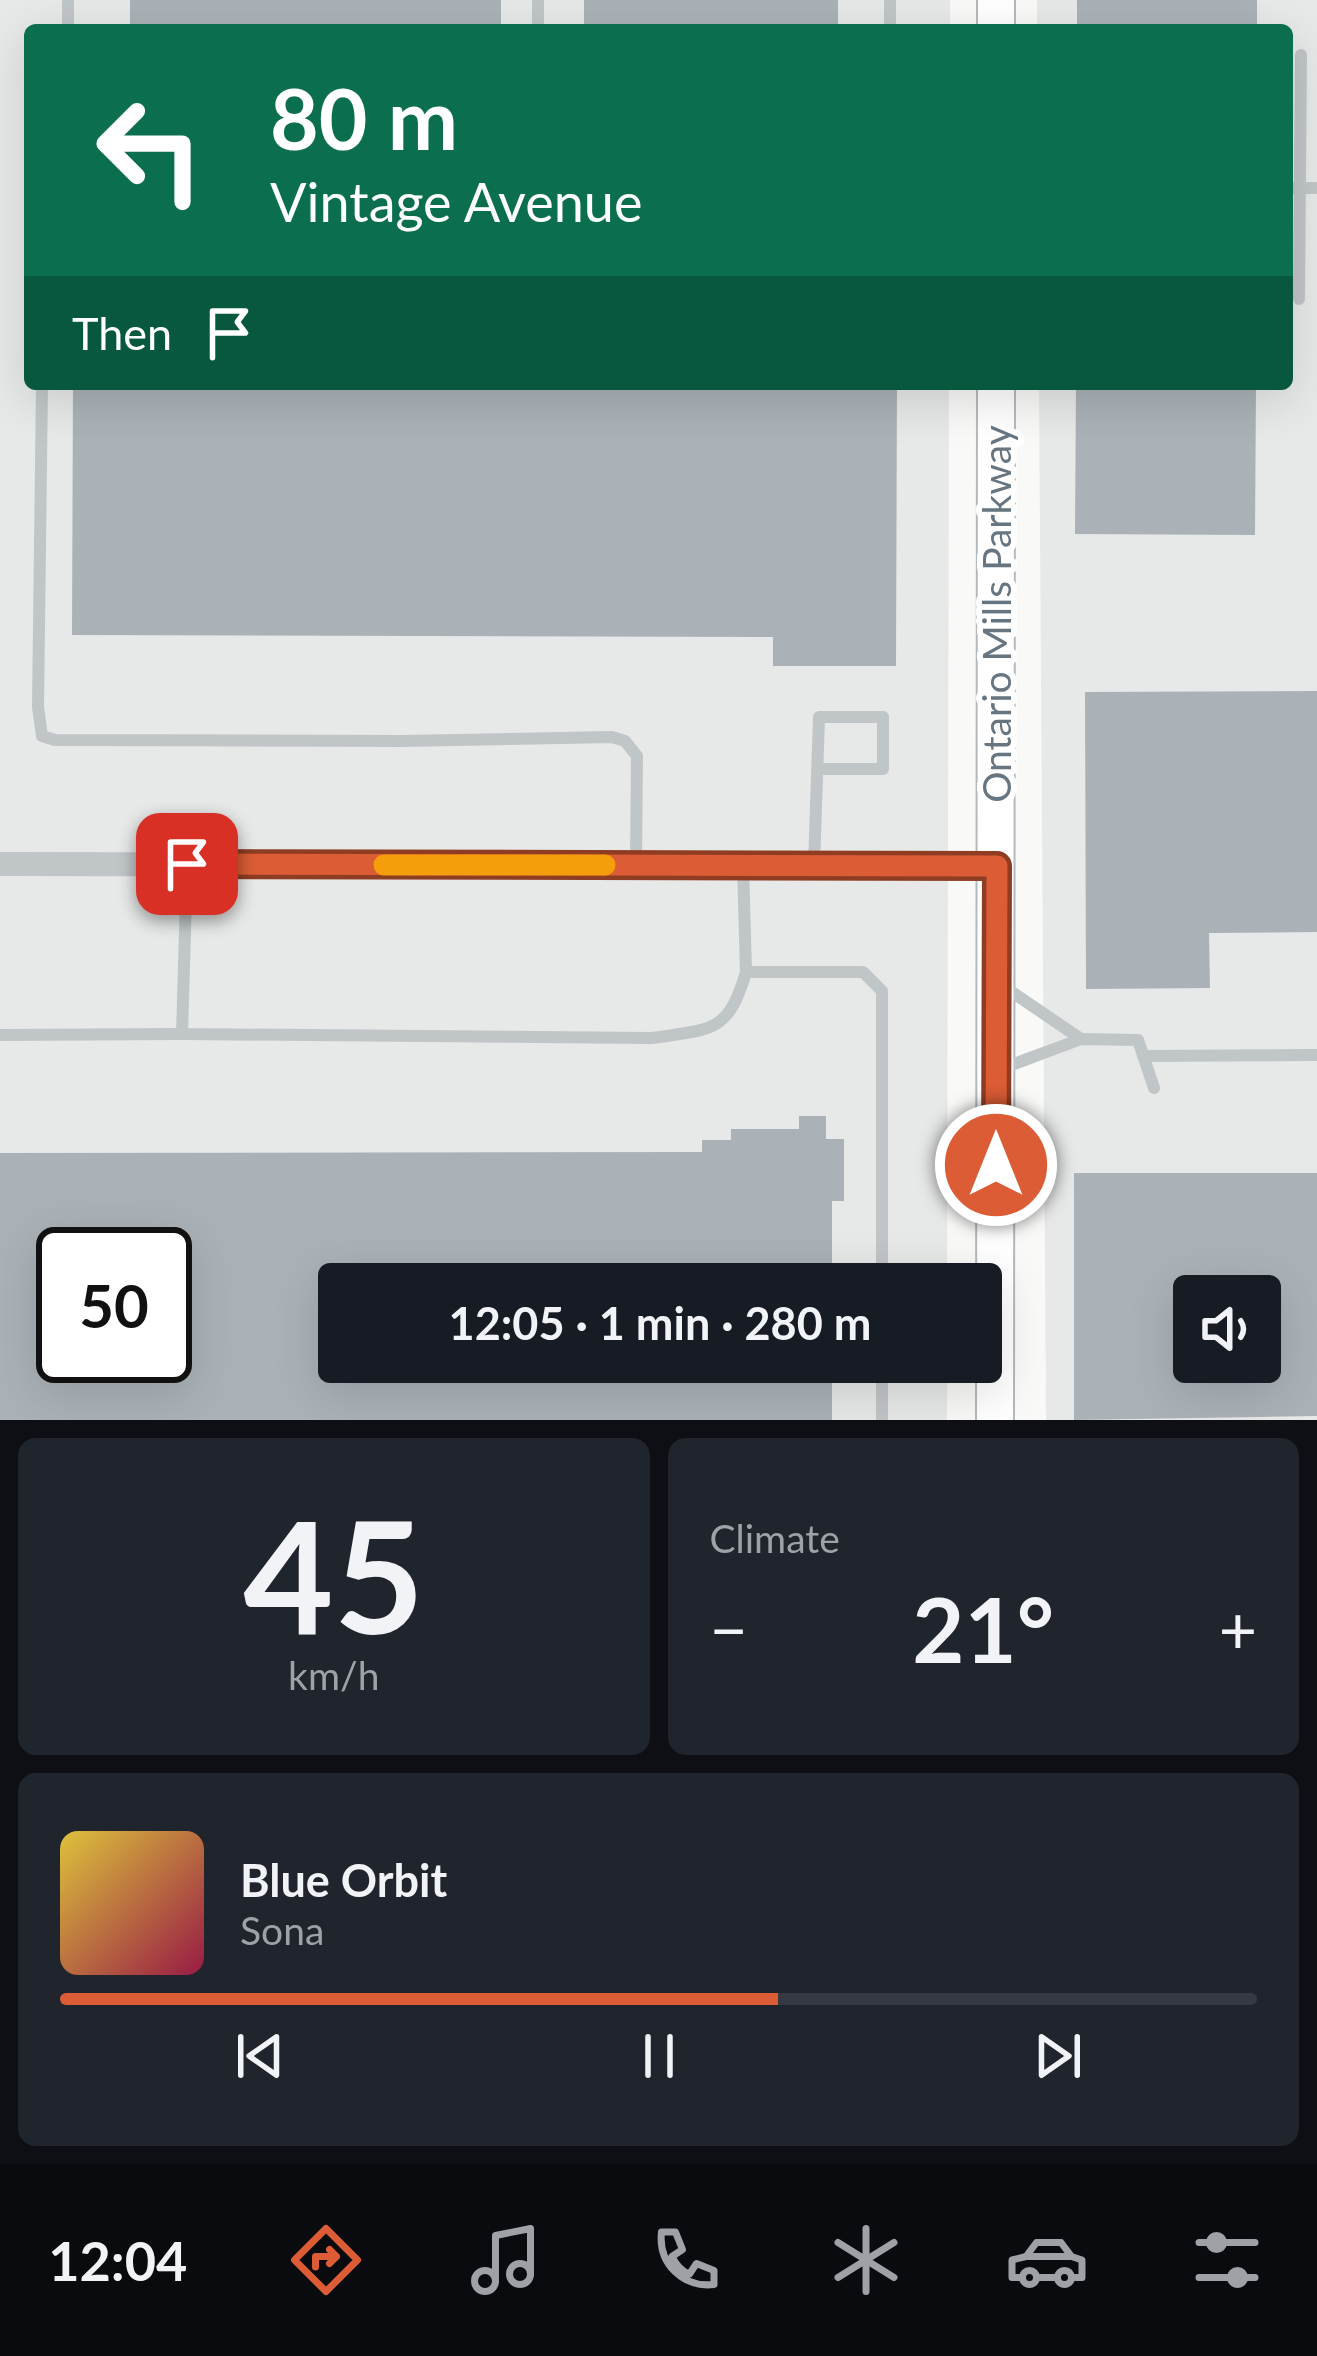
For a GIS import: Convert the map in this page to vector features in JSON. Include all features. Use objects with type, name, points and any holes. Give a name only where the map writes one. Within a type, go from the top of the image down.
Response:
[{"type":"main road","name":"Ontario Mills Parkway","points":[[995,1420],[996,390]]},
{"type":"street","points":[[0,864],[997,866]]},
{"type":"lane","points":[[1299,299],[1293,188],[1301,55]]},
{"type":"lane","points":[[1293,188],[1317,188]]},
{"type":"lane","points":[[42,390],[38,707],[42,736],[55,740],[402,742],[612,737],[625,741],[637,756],[636,865]]},
{"type":"lane","points":[[814,866],[817,769],[819,717],[883,717],[884,769],[817,769]]},
{"type":"lane","points":[[182,1034],[187,864]]},
{"type":"lane","points":[[0,1035],[652,1038],[715,1029],[736,1006],[746,972],[743,865]]},
{"type":"lane","points":[[746,972],[863,972],[882,991],[882,1263]]},
{"type":"lane","points":[[996,981],[1081,1039]]},
{"type":"lane","points":[[996,1071],[1081,1039],[1138,1040],[1154,1088]]},
{"type":"lane","points":[[1143,1056],[1317,1055]]},
{"type":"lane","points":[[882,1383],[882,1420]]},
{"type":"shaded area","points":[[0,0],[950,0],[950,24],[24,24],[24,390],[949,390],[947,1263],[318,1263],[318,1383],[947,1383],[947,1420],[0,1420]]},
{"type":"shaded area","points":[[1037,0],[1317,0],[1317,1420],[1046,1420],[1039,390],[1293,390],[1293,24],[1037,24]]},
{"type":"building","points":[[130,0],[501,0],[501,24],[130,24]]},
{"type":"building","points":[[584,0],[838,0],[838,24],[584,24]]},
{"type":"building","points":[[1077,0],[1257,0],[1257,24],[1077,24]]},
{"type":"building","points":[[73,390],[897,390],[896,666],[773,666],[773,637],[72,635]]},
{"type":"building","points":[[1076,390],[1256,390],[1255,535],[1075,534]]},
{"type":"building","points":[[1317,691],[1317,932],[1209,933],[1210,988],[1086,989],[1085,692]]},
{"type":"building","points":[[799,1116],[826,1116],[826,1139],[844,1139],[844,1201],[832,1201],[832,1263],[318,1263],[318,1383],[832,1383],[832,1420],[0,1420],[0,1153],[702,1152],[702,1140],[731,1140],[731,1129],[799,1129]]},
{"type":"building","points":[[1074,1173],[1317,1173],[1317,1416],[1074,1420]]},
{"type":"slow traffic","points":[[384,865],[605,865]]},
{"type":"route","points":[[187,864],[997,866],[996,1165]]}]
